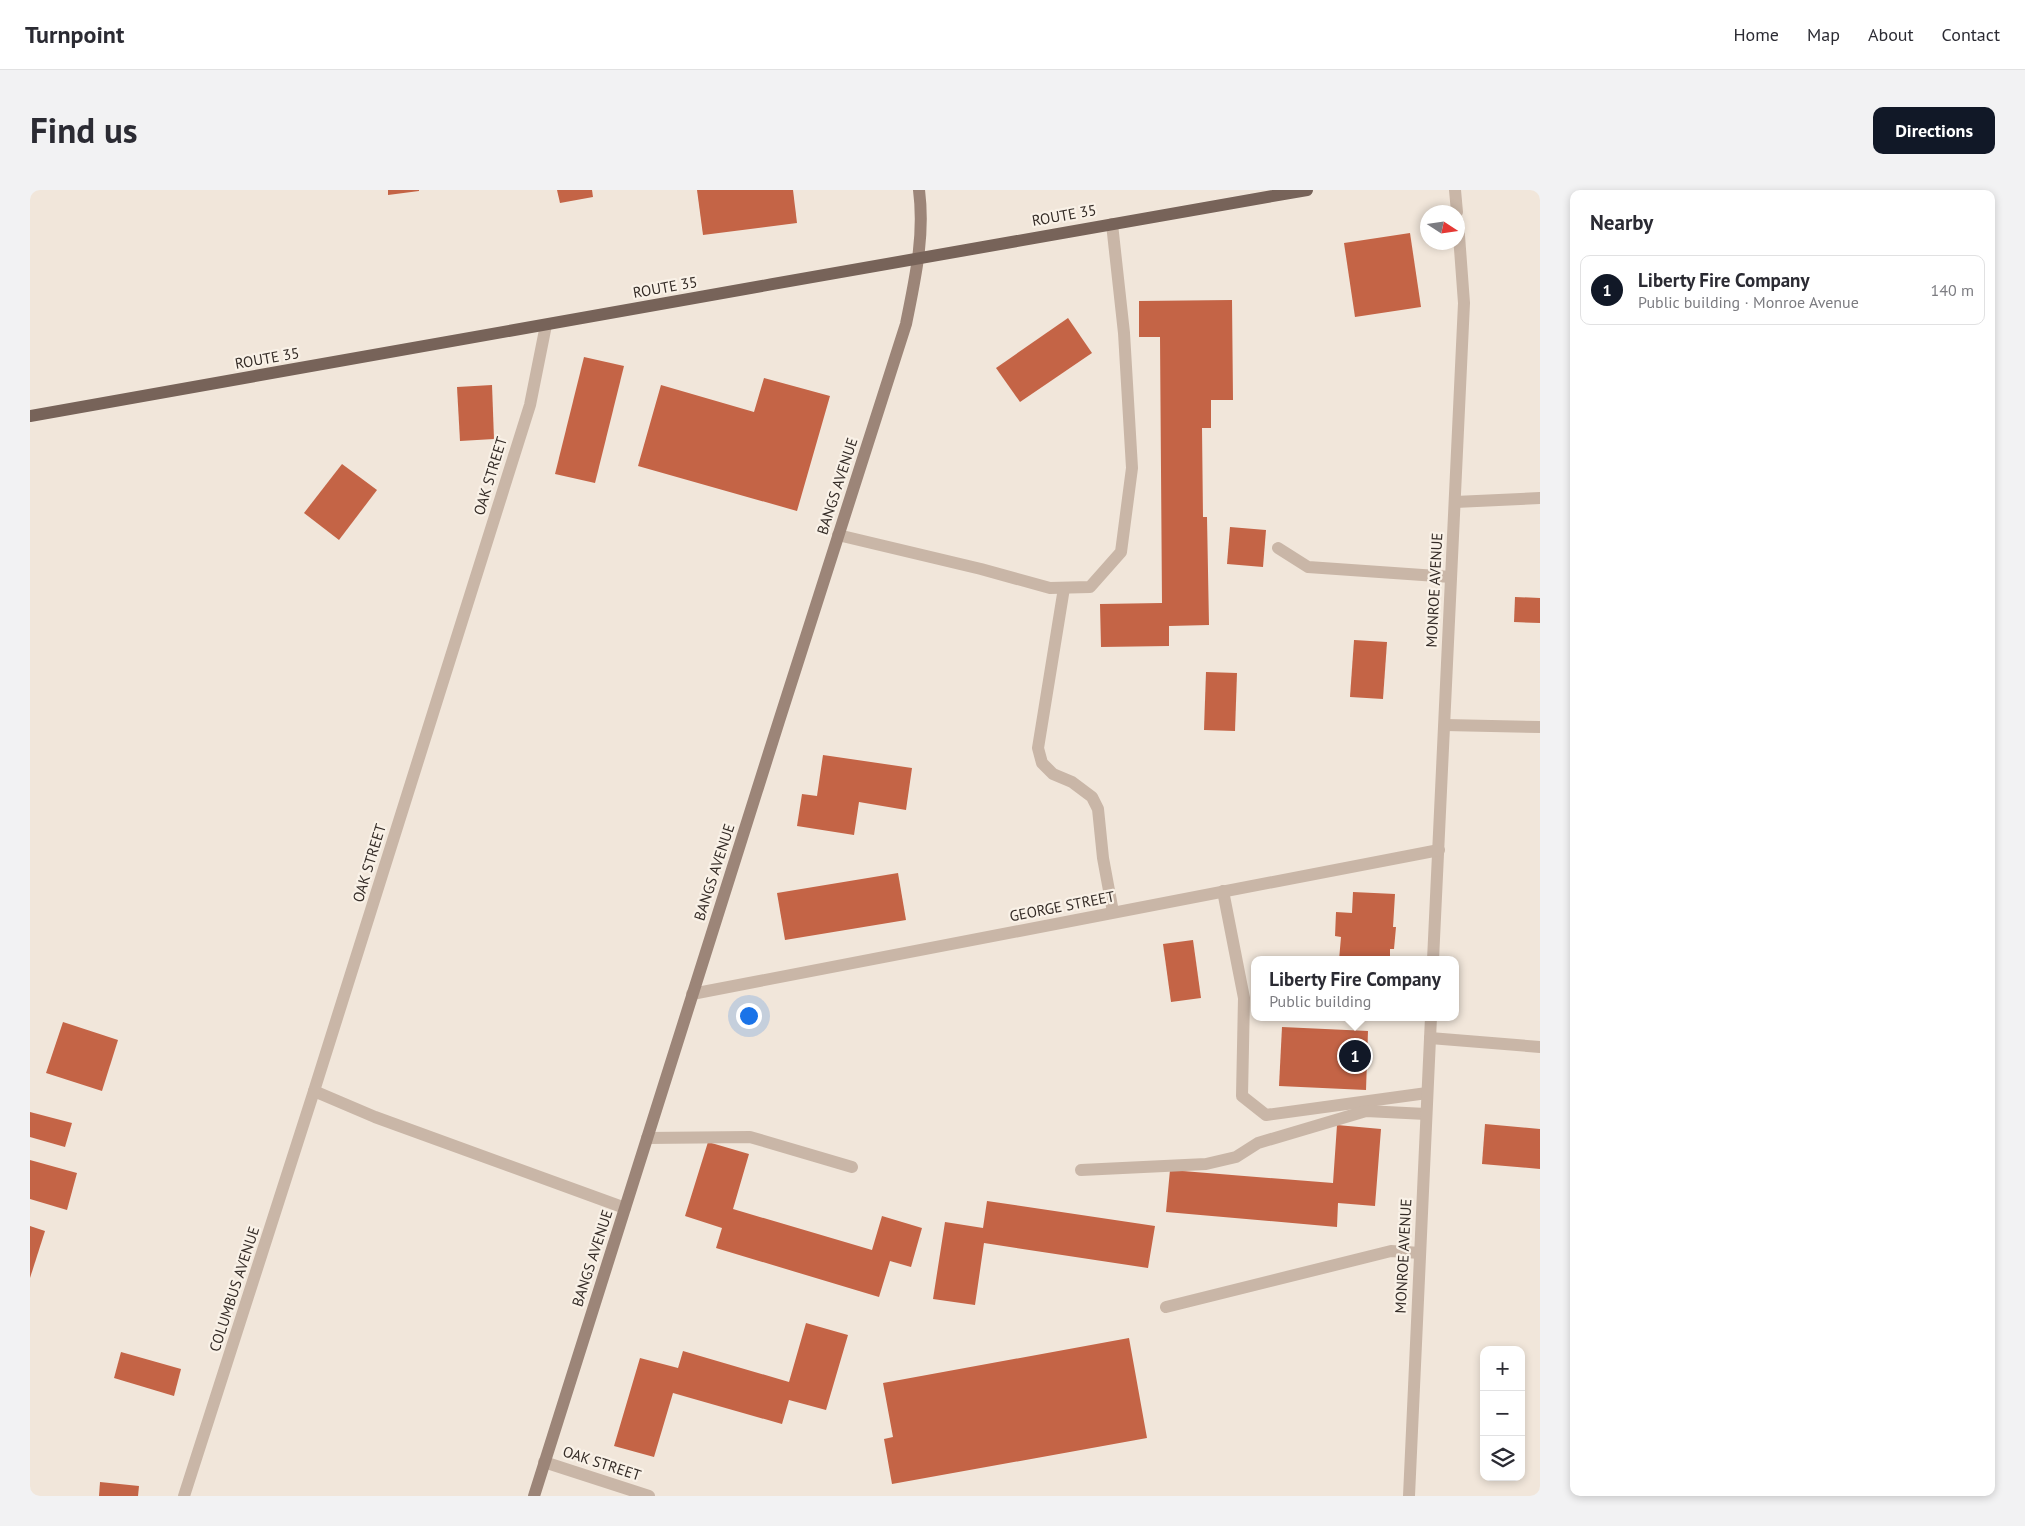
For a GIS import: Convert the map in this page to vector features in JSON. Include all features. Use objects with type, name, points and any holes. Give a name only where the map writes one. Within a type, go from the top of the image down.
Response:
[{"type":"main road","name":"ROUTE 35","points":[[30,416],[1307,190]]},
{"type":"street","name":"BANGS AVENUE","points":[[534,1496],[906,324],[920,257],[921,207],[919,190]]},
{"type":"street","points":[[1455,190],[1456,205]]},
{"type":"street","points":[[838,535],[981,569],[1050,588],[1090,587],[1121,552],[1132,468],[1124,333],[1112,224]]},
{"type":"street","name":"MONROE AVENUE","points":[[1433,956],[1464,303],[1460,250]]},
{"type":"street","name":"OAK STREET","points":[[314,1091],[530,405],[546,325]]},
{"type":"street","points":[[1455,502],[1540,498]]},
{"type":"street","points":[[1278,548],[1308,567],[1451,577]]},
{"type":"street","points":[[1064,588],[1038,748],[1042,764],[1053,774],[1072,782],[1092,796],[1098,809],[1103,858],[1113,912]]},
{"type":"street","points":[[1445,725],[1540,727]]},
{"type":"street","name":"GEORGE STREET","points":[[692,994],[1439,850]]},
{"type":"street","points":[[1223,891],[1244,998],[1242,1096],[1266,1115],[1427,1093]]},
{"type":"street","name":"MONROE AVENUE","points":[[1409,1496],[1431,1021]]},
{"type":"street","points":[[1430,1038],[1540,1047]]},
{"type":"street","points":[[314,1091],[375,1116],[625,1208]]},
{"type":"street","name":"COLUMBUS AVENUE","points":[[184,1496],[314,1091]]},
{"type":"street","points":[[1081,1170],[1206,1164],[1236,1157],[1258,1143],[1366,1111],[1426,1114]]},
{"type":"street","points":[[647,1138],[750,1137],[852,1167]]},
{"type":"street","points":[[1166,1307],[1391,1251],[1420,1253]]},
{"type":"street","name":"OAK STREET","points":[[544,1462],[649,1496]]},
{"type":"building","points":[[388,190],[419,190],[419,191],[388,195]]},
{"type":"building","points":[[557,190],[592,190],[593,197],[560,203]]},
{"type":"building","points":[[697,190],[793,190],[797,223],[703,235]]},
{"type":"building","points":[[1410,233],[1421,307],[1355,317],[1344,243]]},
{"type":"building","points":[[1232,300],[1233,400],[1211,400],[1211,428],[1202,428],[1203,517],[1207,517],[1209,625],[1169,626],[1169,646],[1101,647],[1100,604],[1162,603],[1160,337],[1139,337],[1139,301]]},
{"type":"building","points":[[1068,318],[1092,353],[1020,402],[996,368]]},
{"type":"building","points":[[584,357],[624,366],[595,483],[555,474]]},
{"type":"building","points":[[764,378],[830,396],[797,511],[638,466],[661,385],[754,412]]},
{"type":"building","points":[[492,385],[494,439],[460,441],[457,387]]},
{"type":"building","points":[[342,464],[377,490],[339,540],[304,513]]},
{"type":"building","points":[[1230,527],[1266,530],[1263,567],[1227,564]]},
{"type":"building","points":[[1515,597],[1540,598],[1540,623],[1514,622]]},
{"type":"building","points":[[1354,640],[1387,642],[1383,699],[1350,697]]},
{"type":"building","points":[[1206,672],[1237,673],[1235,731],[1204,730]]},
{"type":"building","points":[[823,755],[912,768],[906,810],[859,802],[854,835],[797,826],[802,794],[817,796]]},
{"type":"building","points":[[898,873],[906,920],[785,940],[777,893]]},
{"type":"building","points":[[1353,892],[1395,894],[1393,927],[1396,927],[1394,949],[1390,949],[1390,956],[1339,956],[1341,937],[1335,936],[1336,912],[1352,913]]},
{"type":"building","points":[[1193,940],[1201,998],[1171,1002],[1163,944]]},
{"type":"building","points":[[63,1022],[118,1040],[102,1091],[46,1073]]},
{"type":"building","points":[[1282,1027],[1368,1031],[1366,1090],[1279,1086]]},
{"type":"building","points":[[30,1112],[72,1123],[65,1147],[30,1137]]},
{"type":"building","points":[[1485,1124],[1540,1129],[1540,1169],[1482,1164]]},
{"type":"building","points":[[1337,1125],[1381,1129],[1375,1206],[1338,1203],[1337,1227],[1166,1212],[1170,1170],[1333,1183]]},
{"type":"building","points":[[708,1142],[749,1154],[733,1209],[872,1250],[882,1216],[922,1228],[911,1267],[890,1261],[879,1297],[716,1248],[722,1228],[685,1216]]},
{"type":"building","points":[[30,1160],[77,1173],[67,1210],[30,1199]]},
{"type":"building","points":[[987,1201],[1155,1226],[1148,1268],[984,1243],[975,1305],[933,1299],[945,1222],[983,1228]]},
{"type":"building","points":[[30,1226],[45,1231],[30,1278]]},
{"type":"building","points":[[806,1323],[848,1335],[826,1410],[789,1400],[782,1424],[673,1393],[654,1457],[614,1446],[640,1358],[678,1368],[683,1351],[789,1382]]},
{"type":"building","points":[[1129,1338],[1147,1438],[892,1484],[884,1439],[893,1437],[883,1383]]},
{"type":"building","points":[[121,1352],[181,1369],[174,1396],[114,1378]]},
{"type":"building","points":[[100,1482],[139,1486],[138,1496],[99,1496]]},
{"type":"place","name":"Liberty Fire Company","points":[[1355,1056]]}]
